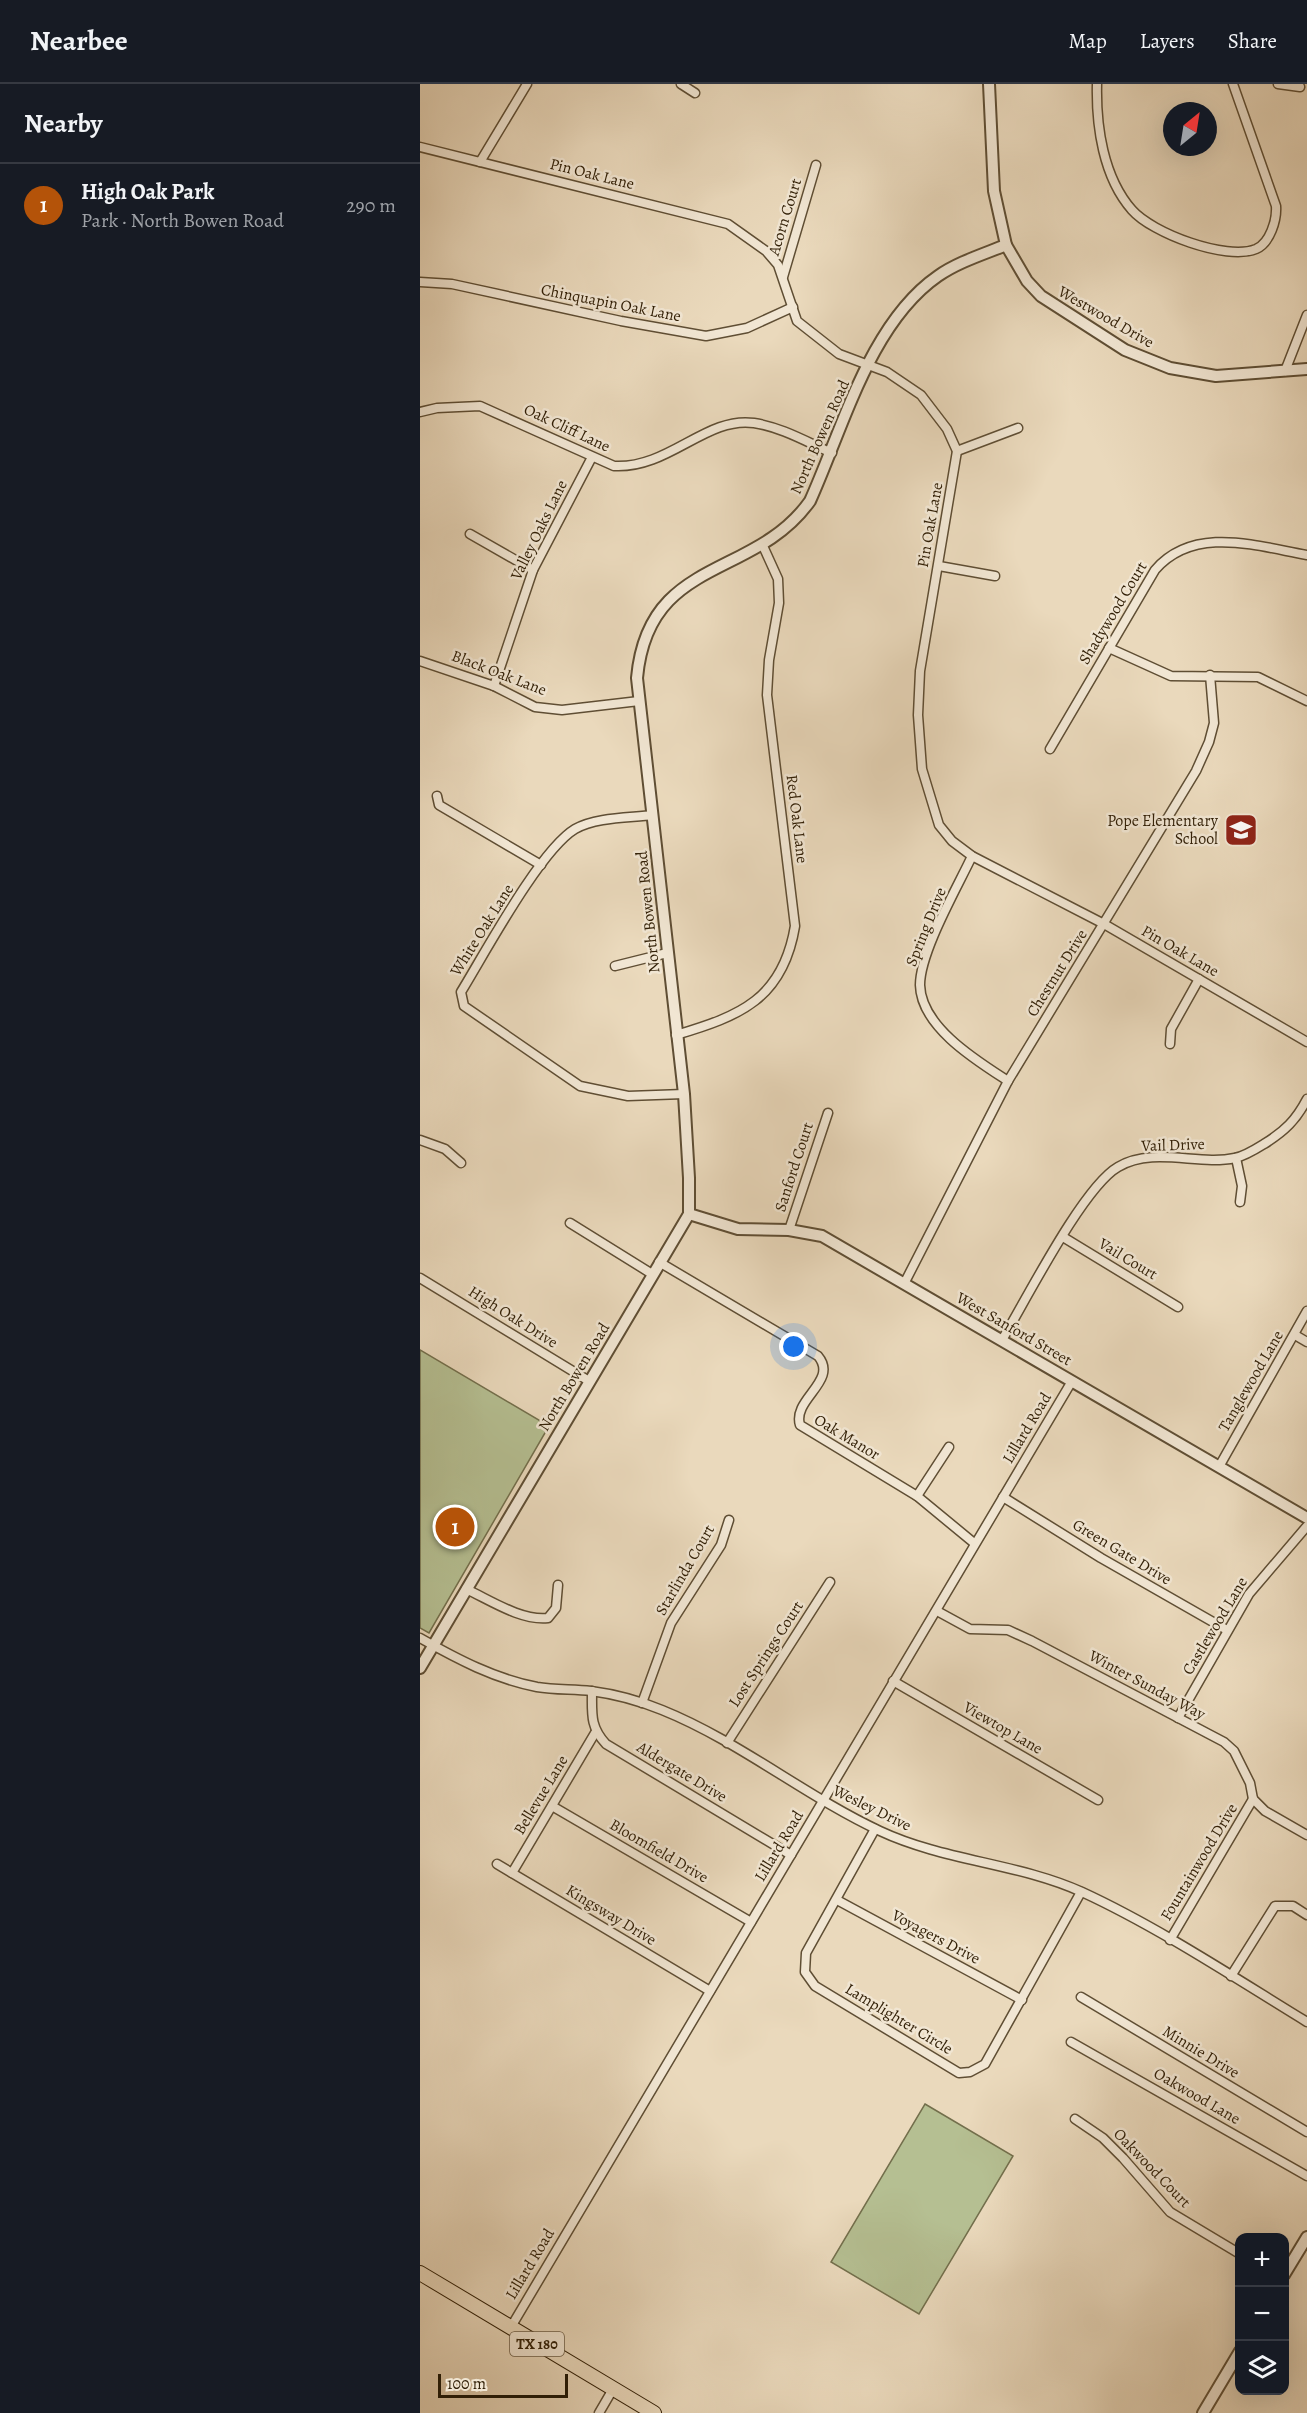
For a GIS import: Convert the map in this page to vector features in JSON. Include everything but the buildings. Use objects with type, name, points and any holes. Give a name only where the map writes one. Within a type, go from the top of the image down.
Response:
[{"type":"main road","name":"TX 180","points":[[420,2273],[654,2413]]},
{"type":"street","points":[[480,162],[527,84]]},
{"type":"street","points":[[681,84],[695,93]]},
{"type":"street","name":"Westwood Drive","points":[[989,84],[994,191],[1005,245],[1027,281],[1041,296],[1133,353],[1170,368],[1216,376],[1307,369]]},
{"type":"street","points":[[1097,84],[1096,116],[1100,139],[1121,193],[1141,219],[1167,234],[1210,248],[1247,251],[1258,248],[1266,239],[1274,226],[1276,206],[1233,84]]},
{"type":"street","points":[[1278,84],[1300,87]]},
{"type":"street","name":"Pin Oak Lane","points":[[420,147],[728,224],[766,251],[778,265],[797,321],[839,354],[887,372],[921,395],[947,429],[957,451],[921,671],[918,715],[922,769],[939,825],[952,841],[972,856],[1104,924],[1307,1042]]},
{"type":"street","name":"Acorn Court","points":[[783,277],[816,165]]},
{"type":"street","name":"North Bowen Road","points":[[420,1668],[689,1214],[684,1094],[639,700],[638,658],[645,637],[671,596],[710,569],[764,546],[800,515],[810,501],[832,453],[868,364],[891,323],[916,294],[940,274],[1005,245]]},
{"type":"street","name":"Chinquapin Oak Lane","points":[[420,282],[453,284],[600,317],[706,336],[747,328],[793,307]]},
{"type":"street","points":[[1286,371],[1307,315]]},
{"type":"street","name":"Oak Cliff Lane","points":[[420,412],[437,408],[480,406],[614,466],[630,467],[653,462],[718,428],[752,422],[774,428],[832,453]]},
{"type":"street","points":[[957,451],[1018,428]]},
{"type":"street","name":"Valley Oaks Lane","points":[[494,686],[532,570],[592,457]]},
{"type":"street","points":[[470,534],[532,570]]},
{"type":"street","name":"Shadywood Court","points":[[1050,749],[1155,570],[1164,559],[1181,549],[1217,542],[1307,555]]},
{"type":"street","name":"Red Oak Lane","points":[[676,1035],[724,1020],[747,1009],[765,993],[781,972],[792,947],[795,926],[767,695],[769,660],[779,603],[777,579],[764,546]]},
{"type":"street","points":[[939,566],[995,576]]},
{"type":"street","points":[[1109,648],[1171,676],[1258,677],[1307,701]]},
{"type":"street","name":"Black Oak Lane","points":[[420,661],[494,686],[535,706],[562,710],[639,700]]},
{"type":"street","name":"Chestnut Drive","points":[[905,1282],[1008,1081],[1196,771],[1209,742],[1214,723],[1210,675]]},
{"type":"street","points":[[437,796],[439,805],[541,865]]},
{"type":"street","name":"White Oak Lane","points":[[653,815],[595,823],[576,829],[554,848],[541,865],[462,992],[464,1006],[580,1086],[628,1096],[684,1094]]},
{"type":"street","name":"Spring Drive","points":[[972,856],[930,949],[920,984],[927,1007],[954,1044],[1008,1081]]},
{"type":"street","points":[[615,966],[667,954]]},
{"type":"street","points":[[1170,1044],[1171,1029],[1199,979]]},
{"type":"street","name":"Vail Drive","points":[[1002,1340],[1089,1194],[1119,1166],[1151,1158],[1236,1158],[1286,1130],[1296,1120],[1307,1099]]},
{"type":"street","name":"Sanford Court","points":[[789,1230],[828,1113]]},
{"type":"street","points":[[420,1140],[445,1149],[461,1163]]},
{"type":"street","points":[[1236,1158],[1242,1186],[1240,1203]]},
{"type":"street","name":"West Sanford Street","points":[[689,1214],[738,1229],[789,1230],[822,1236],[1220,1465],[1307,1518]]},
{"type":"street","points":[[570,1223],[652,1274]]},
{"type":"street","name":"Vail Court","points":[[1063,1237],[1178,1307]]},
{"type":"street","name":"Oak Manor","points":[[659,1262],[818,1356],[822,1361],[824,1374],[799,1411],[800,1425],[917,1496],[942,1514],[956,1530],[974,1543]]},
{"type":"street","name":"High Oak Drive","points":[[420,1278],[589,1381]]},
{"type":"street","name":"Tanglewood Lane","points":[[1220,1465],[1307,1311]]},
{"type":"street","points":[[1295,1335],[1307,1342]]},
{"type":"street","name":"Lillard Road","points":[[510,2327],[1072,1381]]},
{"type":"street","points":[[917,1496],[949,1447]]},
{"type":"street","name":"Green Gate Drive","points":[[1003,1497],[1101,1558],[1227,1630]]},
{"type":"street","name":"Starlinda Court","points":[[642,1703],[671,1623],[721,1545],[729,1520]]},
{"type":"street","name":"Castlewood Lane","points":[[1178,1718],[1249,1594],[1307,1526]]},
{"type":"street","name":"Lost Springs Court","points":[[727,1743],[830,1582]]},
{"type":"street","points":[[466,1589],[510,1610],[542,1619],[548,1618],[554,1612],[558,1585]]},
{"type":"street","name":"Winter Sunday Way","points":[[937,1611],[970,1629],[1008,1630],[1032,1641],[1222,1742],[1234,1751],[1250,1783],[1253,1799]]},
{"type":"street","name":"Wesley Drive","points":[[420,1638],[476,1668],[516,1681],[538,1687],[592,1691],[662,1710],[727,1743],[823,1801],[875,1829],[927,1850],[1047,1880],[1081,1892],[1170,1940],[1307,2022]]},
{"type":"street","name":"Viewtop Lane","points":[[893,1681],[1098,1800]]},
{"type":"street","points":[[592,1691],[595,1733]]},
{"type":"street","name":"Bellevue Lane","points":[[512,1873],[595,1733]]},
{"type":"street","name":"Aldergate Drive","points":[[595,1733],[606,1744],[791,1855]]},
{"type":"street","points":[[1253,1799],[1265,1811],[1307,1835]]},
{"type":"street","name":"Fountainwood Drive","points":[[1170,1940],[1253,1799]]},
{"type":"street","name":"Bloomfield Drive","points":[[552,1806],[751,1922]]},
{"type":"street","name":"Lamplighter Circle","points":[[875,1829],[806,1953],[805,1972],[809,1980],[959,2073],[970,2072],[985,2064],[1081,1892]]},
{"type":"street","name":"Kingsway Drive","points":[[497,1864],[710,1991]]},
{"type":"street","name":"Voyagers Drive","points":[[837,1900],[1022,2000]]},
{"type":"street","points":[[1231,1976],[1275,1906],[1283,1904],[1293,1906],[1307,1915]]},
{"type":"street","name":"Minnie Drive","points":[[1081,1996],[1307,2132]]},
{"type":"street","name":"Oakwood Lane","points":[[1071,2042],[1307,2176]]},
{"type":"street","name":"Oakwood Court","points":[[1075,2119],[1102,2138],[1123,2158],[1170,2212],[1235,2252]]},
{"type":"street","points":[[1289,2267],[1307,2237]]},
{"type":"street","points":[[1203,2413],[1235,2358]]},
{"type":"street","points":[[599,2413],[613,2389]]},
{"type":"green space","points":[[420,1350],[549,1426],[429,1633],[420,1628]]},
{"type":"green space","points":[[925,2104],[1013,2156],[919,2314],[831,2262]]},
{"type":"place","name":"Pope Elementary School","points":[[1241,830]]},
{"type":"place","name":"High Oak Park","points":[[455,1527]]}]
